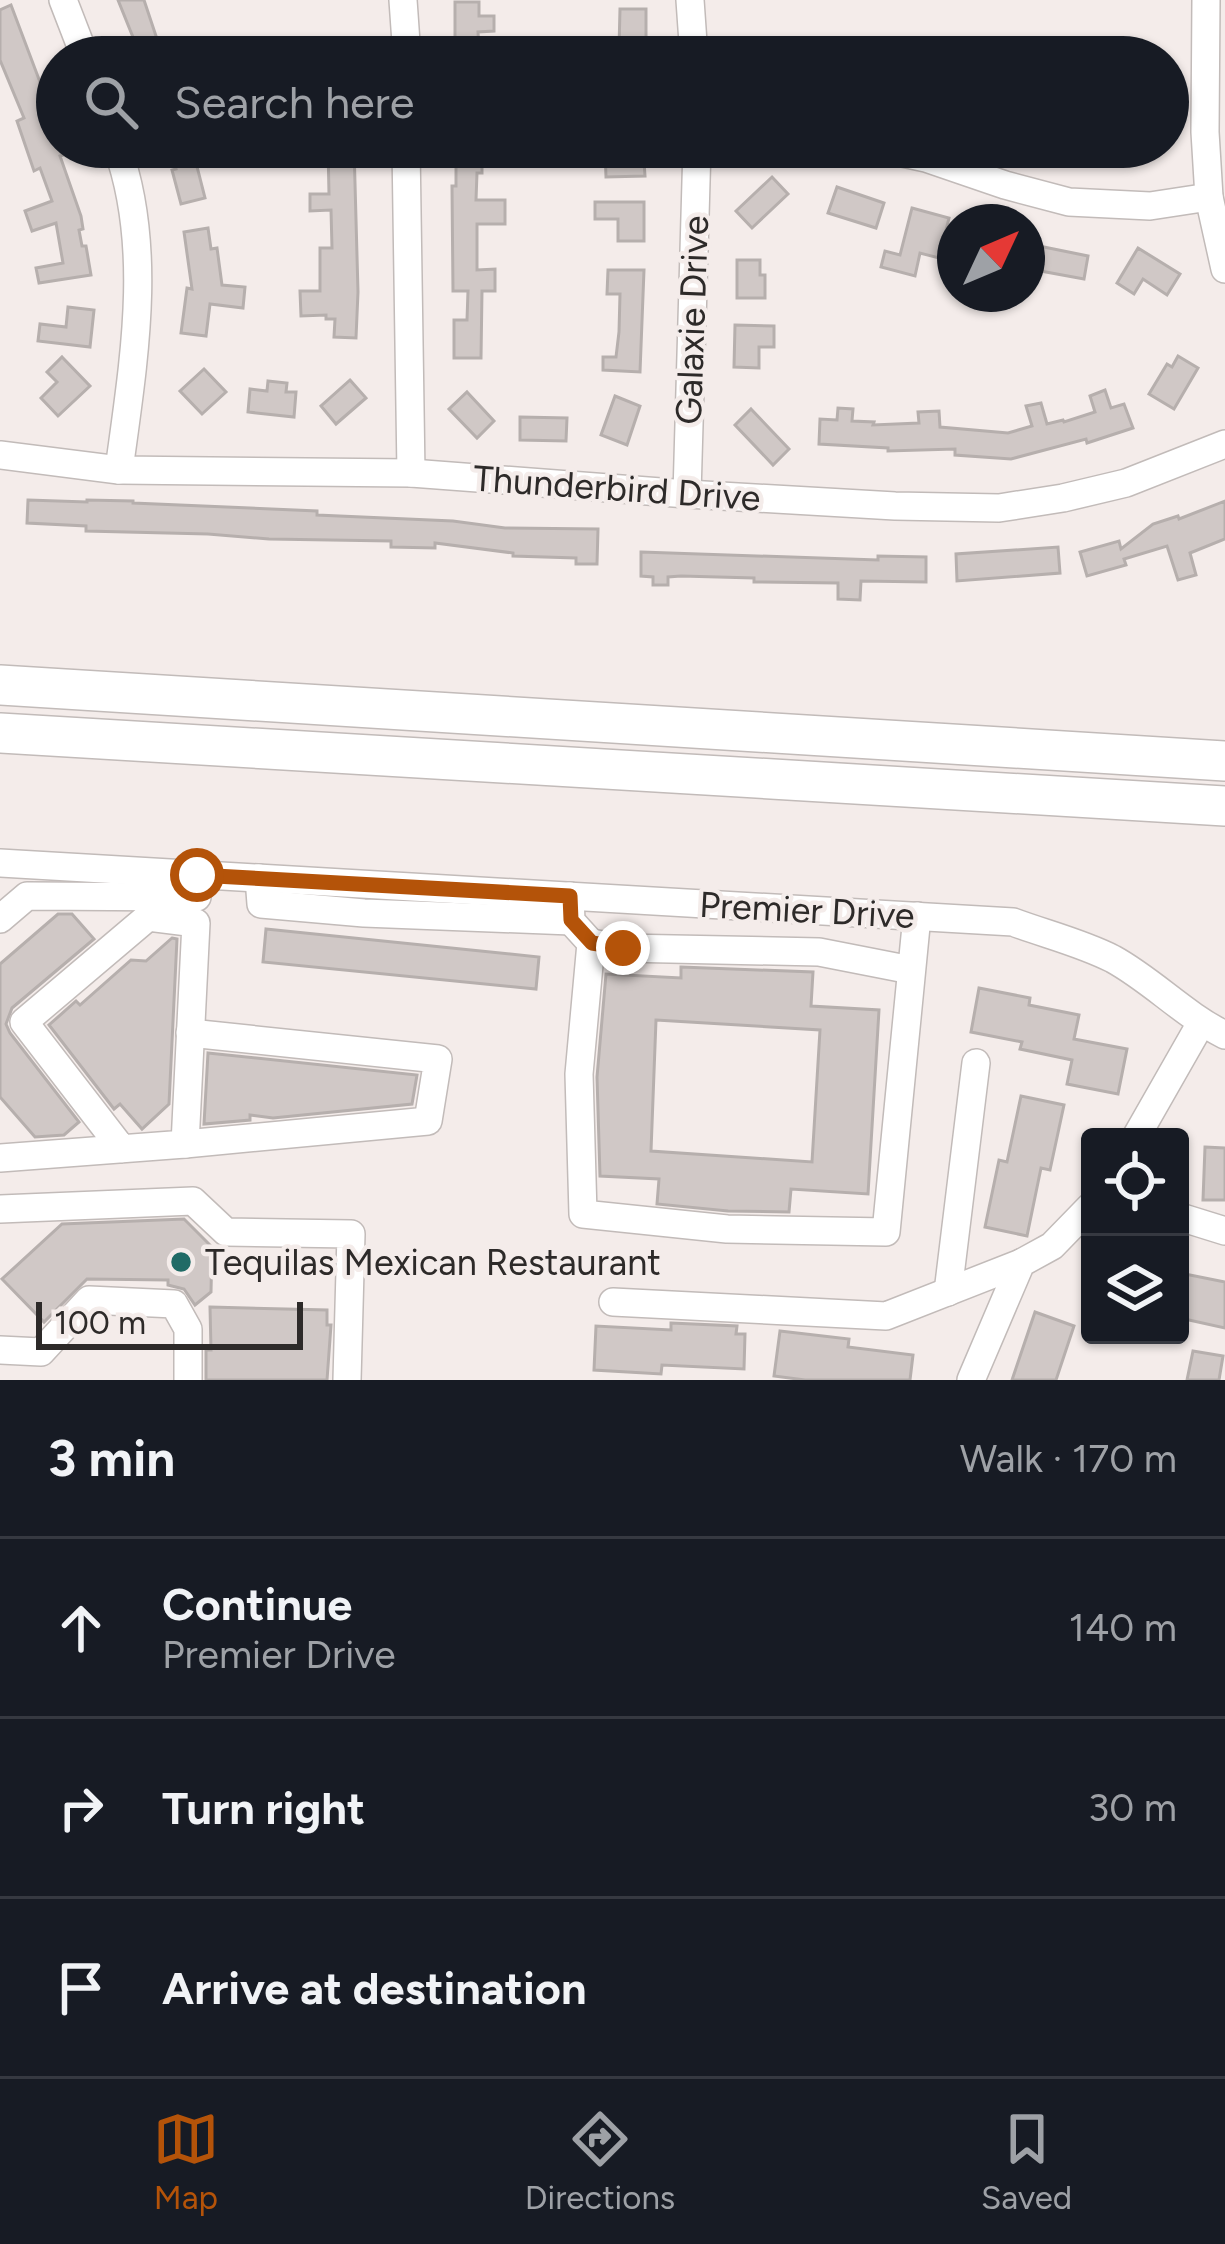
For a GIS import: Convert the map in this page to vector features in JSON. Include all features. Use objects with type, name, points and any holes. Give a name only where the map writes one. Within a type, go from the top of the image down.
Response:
[{"type":"highway","points":[[0,685],[1225,761]]},
{"type":"highway","points":[[0,734],[1225,806]]},
{"type":"street","points":[[63,0],[77,36]]},
{"type":"street","points":[[403,0],[406,36]]},
{"type":"street","points":[[690,0],[693,36]]},
{"type":"street","points":[[1206,0],[1209,196],[1225,269]]},
{"type":"street","points":[[119,470],[134,357],[137,260],[125,168]]},
{"type":"street","points":[[406,168],[411,472]]},
{"type":"street","name":"Galaxie Drive","points":[[688,494],[697,168]]},
{"type":"street","points":[[955,168],[1069,202],[1150,206],[1209,196]]},
{"type":"street","name":"Thunderbird Drive","points":[[0,455],[119,470],[411,472],[688,494],[999,508],[1126,483],[1225,444]]},
{"type":"street","name":"Premier Drive","points":[[0,863],[197,898],[259,878],[570,908],[1013,922],[1110,958],[1213,1029]]},
{"type":"street","points":[[0,919],[27,896],[197,898]]},
{"type":"street","points":[[185,1144],[197,898]]},
{"type":"street","points":[[122,1149],[24,1022],[148,917],[197,898]]},
{"type":"street","points":[[570,908],[592,943],[579,1074],[583,1214],[727,1229],[886,1232],[916,916]]},
{"type":"street","points":[[592,943],[623,948],[819,952],[911,970]]},
{"type":"street","points":[[1142,1128],[1213,1029]]},
{"type":"street","points":[[0,1158],[428,1121],[438,1059],[190,1034]]},
{"type":"street","points":[[948,1292],[976,1063]]},
{"type":"street","points":[[0,1209],[194,1202],[226,1232],[350,1234],[347,1380]]},
{"type":"street","points":[[613,1302],[886,1316],[1022,1263],[1052,1246],[1081,1216]]},
{"type":"street","points":[[1189,1220],[1225,1232]]},
{"type":"street","points":[[971,1380],[1022,1263]]},
{"type":"street","points":[[0,1350],[41,1352],[89,1300],[174,1304],[188,1329],[188,1380]]},
{"type":"building","points":[[118,0],[144,0],[156,36],[133,36]]},
{"type":"building","points":[[455,2],[479,2],[479,16],[494,16],[494,31],[455,36]]},
{"type":"building","points":[[11,5],[36,71],[36,168],[40,168],[34,171],[17,121],[24,118],[0,60],[0,10]]},
{"type":"building","points":[[620,9],[646,9],[646,36],[619,36]]},
{"type":"building","points":[[40,168],[64,168],[81,216],[83,229],[79,230],[91,275],[39,283],[36,268],[63,263],[56,223],[32,231],[25,211],[52,201]]},
{"type":"building","points":[[197,168],[205,198],[181,204],[172,170]]},
{"type":"building","points":[[328,168],[355,168],[356,338],[334,337],[335,319],[326,319],[326,315],[301,316],[300,291],[320,291],[320,248],[332,248],[331,210],[310,211],[310,194],[329,194]]},
{"type":"building","points":[[456,168],[482,168],[477,173],[476,200],[505,200],[505,224],[477,224],[477,270],[495,269],[495,291],[482,291],[481,358],[454,358],[454,320],[467,320],[468,291],[453,291],[452,186],[456,186]]},
{"type":"building","points":[[606,168],[644,168],[645,176],[606,177]]},
{"type":"building","points":[[772,177],[788,194],[752,228],[736,211]]},
{"type":"building","points":[[837,187],[884,203],[876,228],[828,213]]},
{"type":"building","points":[[595,202],[644,202],[644,241],[618,241],[618,219],[595,219]]},
{"type":"building","points":[[912,208],[937,215],[937,257],[920,253],[915,276],[881,267],[885,251],[900,255]]},
{"type":"building","points":[[208,228],[211,249],[217,248],[222,285],[245,287],[243,308],[210,304],[206,336],[181,333],[187,288],[192,289],[184,232]]},
{"type":"building","points":[[1045,247],[1088,256],[1084,279],[1045,272]]},
{"type":"building","points":[[1138,248],[1180,274],[1167,295],[1143,279],[1134,294],[1117,283]]},
{"type":"building","points":[[737,260],[760,260],[765,298],[737,298]]},
{"type":"building","points":[[608,270],[644,270],[640,372],[603,370],[603,357],[616,357],[619,332],[620,294],[607,294]]},
{"type":"building","points":[[68,307],[94,310],[90,347],[38,341],[40,324],[66,327]]},
{"type":"building","points":[[735,325],[774,326],[774,347],[759,347],[759,368],[734,367]]},
{"type":"building","points":[[1178,356],[1198,368],[1174,409],[1149,394],[1167,364],[1172,367]]},
{"type":"building","points":[[62,357],[90,386],[58,416],[41,398],[57,382],[47,372]]},
{"type":"building","points":[[204,369],[226,392],[202,414],[180,391]]},
{"type":"building","points":[[350,380],[366,398],[336,424],[321,406]]},
{"type":"building","points":[[268,381],[287,383],[286,392],[296,392],[294,417],[248,412],[250,389],[267,391]]},
{"type":"building","points":[[1105,390],[1111,408],[1124,404],[1133,428],[1011,459],[955,455],[955,449],[888,451],[819,444],[820,419],[837,420],[838,408],[853,409],[852,421],[873,425],[919,423],[918,412],[939,411],[940,427],[1008,433],[1032,426],[1026,406],[1041,403],[1047,424],[1064,422],[1095,412],[1090,396]]},
{"type":"building","points":[[467,392],[494,421],[477,438],[449,409]]},
{"type":"building","points":[[615,396],[640,406],[627,445],[601,435]]},
{"type":"building","points":[[751,409],[789,449],[773,465],[735,425]]},
{"type":"building","points":[[520,417],[567,418],[566,441],[520,440]]},
{"type":"building","points":[[28,500],[133,501],[505,528],[598,529],[597,564],[435,543],[435,548],[391,547],[391,541],[86,531],[86,526],[27,523]]},
{"type":"building","points":[[1225,501],[1225,539],[1190,553],[1196,575],[1178,580],[1167,546],[1087,576],[1080,552],[1119,541],[1121,549],[1153,524]]},
{"type":"building","points":[[1058,547],[1060,573],[957,581],[956,554]]},
{"type":"building","points":[[641,552],[878,560],[878,556],[926,557],[926,582],[861,581],[860,600],[838,599],[838,583],[681,576],[668,577],[668,585],[653,585],[653,577],[641,576]]},
{"type":"building","points":[[58,914],[72,914],[94,939],[12,1008],[6,1024],[79,1122],[64,1135],[35,1137],[0,1097],[0,964]]},
{"type":"building","points":[[266,929],[539,957],[536,989],[263,962]]},
{"type":"building","points":[[172,938],[177,939],[169,1104],[142,1129],[120,1104],[114,1109],[49,1025],[131,960],[146,961]]},
{"type":"building","points":[[681,967],[813,972],[811,1006],[879,1010],[868,1194],[791,1189],[789,1212],[728,1211],[657,1204],[659,1179],[600,1176],[597,1077],[606,974],[681,978]],"holes":[[[656,1020],[820,1030],[812,1162],[651,1151]]]},
{"type":"building","points":[[979,988],[1030,998],[1029,1005],[1079,1015],[1074,1039],[1127,1049],[1118,1094],[1067,1084],[1072,1060],[1020,1049],[1022,1042],[971,1032]]},
{"type":"building","points":[[208,1053],[417,1075],[412,1104],[273,1118],[250,1115],[250,1120],[204,1124]]},
{"type":"building","points":[[1021,1096],[1064,1105],[1050,1170],[1041,1168],[1027,1236],[985,1227],[999,1160],[1007,1162]]},
{"type":"building","points":[[1205,1147],[1225,1148],[1225,1200],[1203,1200]]},
{"type":"building","points":[[184,1219],[212,1247],[211,1292],[195,1305],[184,1289],[168,1285],[168,1280],[87,1279],[44,1322],[2,1279],[62,1224]]},
{"type":"building","points":[[1189,1275],[1225,1282],[1225,1328],[1189,1320]]},
{"type":"building","points":[[210,1307],[327,1310],[327,1325],[331,1325],[327,1380],[206,1380]]},
{"type":"building","points":[[1035,1312],[1074,1326],[1056,1380],[1012,1380]]},
{"type":"building","points":[[671,1323],[737,1326],[736,1334],[745,1334],[744,1369],[662,1365],[661,1374],[594,1370],[596,1326],[671,1330]]},
{"type":"building","points":[[780,1331],[849,1339],[848,1347],[913,1355],[910,1380],[774,1376]]},
{"type":"building","points":[[1193,1351],[1223,1356],[1219,1380],[1187,1380]]},
{"type":"place","name":"Tequilas Mexican Restaurant","points":[[181,1262]]},
{"type":"route","points":[[197,875],[570,896],[571,920],[592,943],[623,948]]}]
